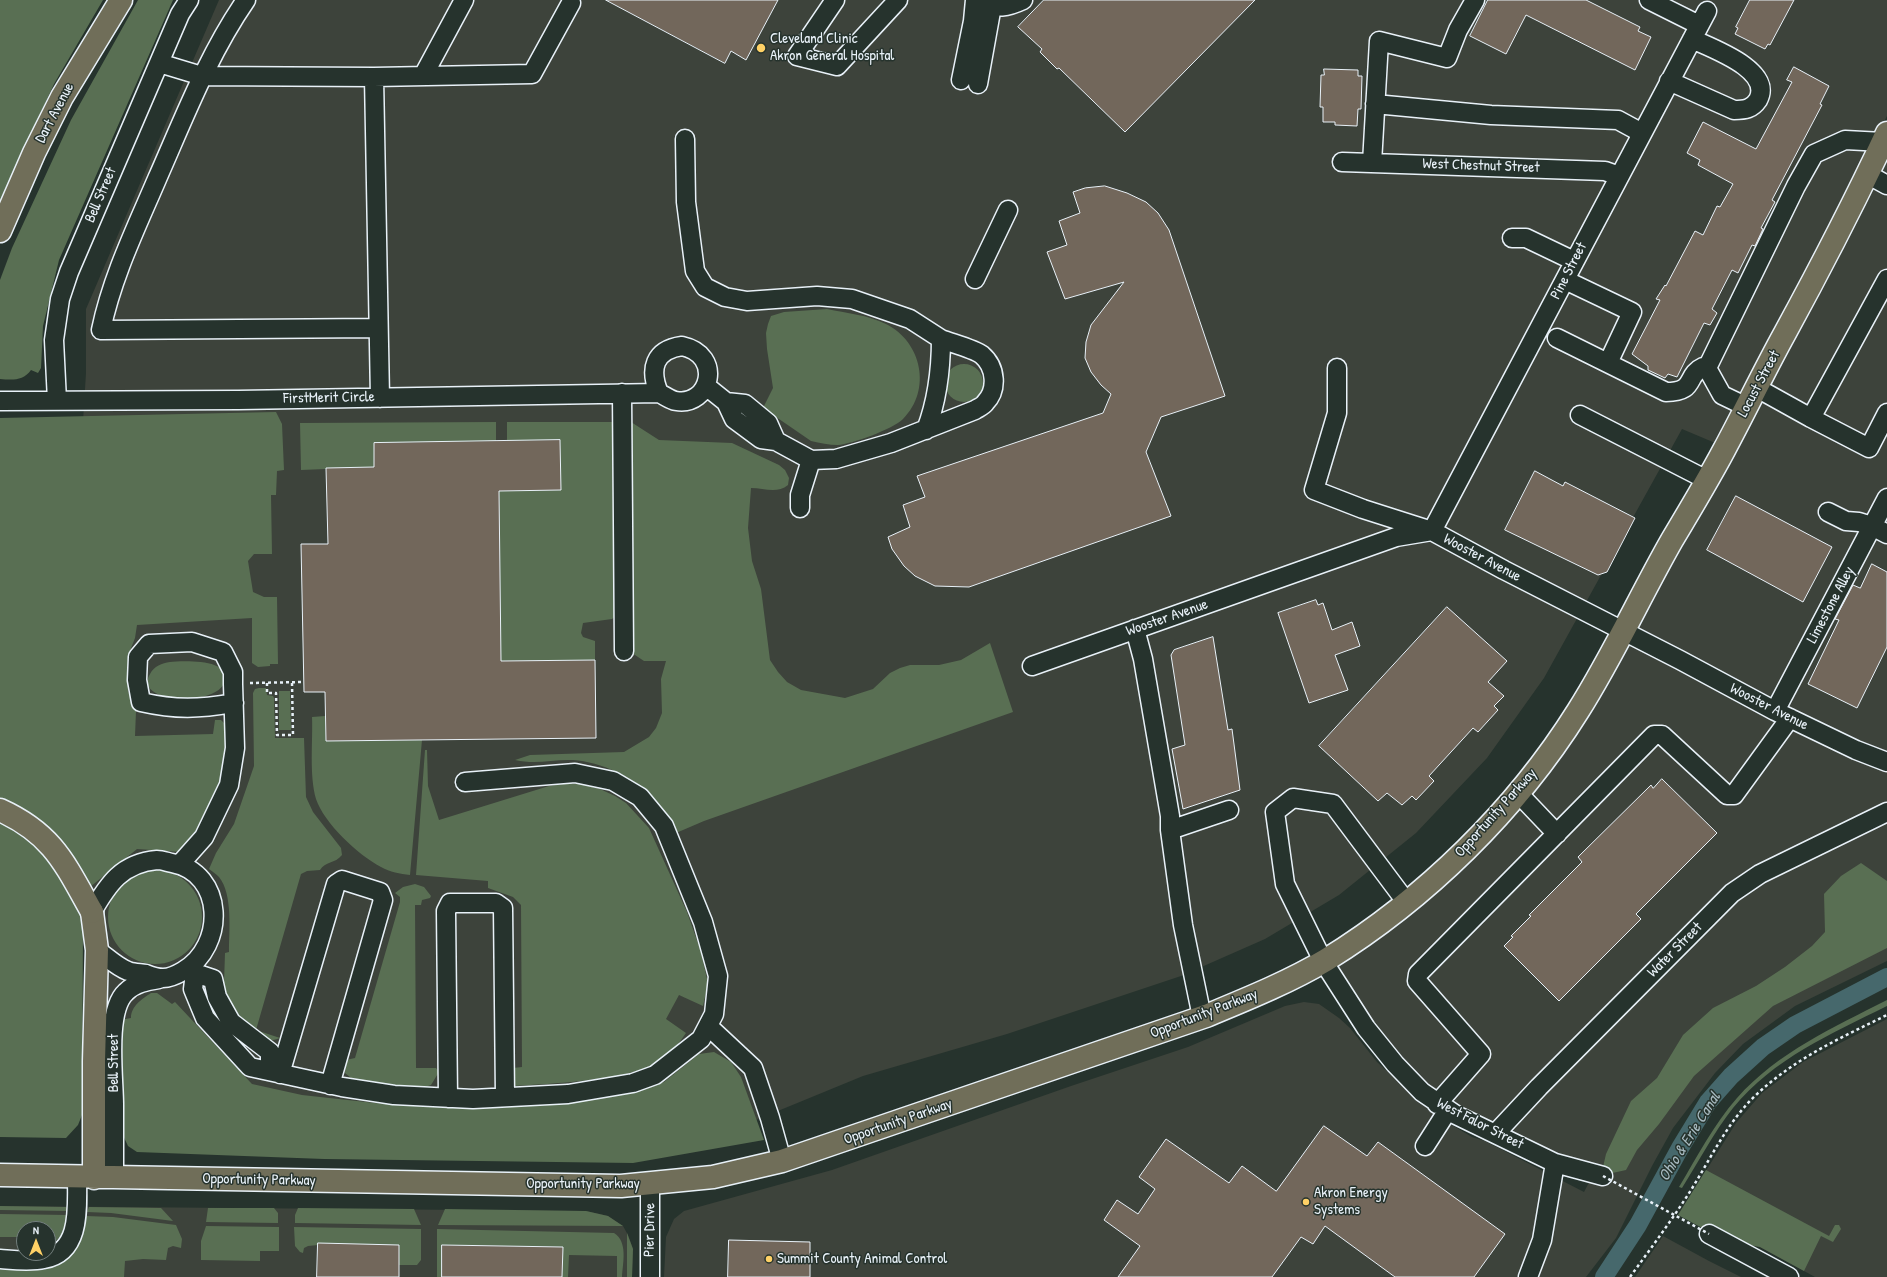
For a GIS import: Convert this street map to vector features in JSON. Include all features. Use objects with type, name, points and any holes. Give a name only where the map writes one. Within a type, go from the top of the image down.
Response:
[{"type":"main road","name":"Dart Avenue","points":[[0,231],[34,153],[62,97],[121,0]]},
{"type":"main road","name":"Locust Street","points":[[1623,631],[1667,549],[1747,407],[1814,282],[1885,138]]},
{"type":"main road","name":"Opportunity Parkway","points":[[0,1175],[95,1178],[621,1186],[713,1177],[782,1161],[1202,1017],[1261,993],[1323,961],[1367,933],[1407,903],[1474,842],[1517,792],[1578,712],[1623,631]]},
{"type":"main road","points":[[0,810],[23,822],[36,831],[50,844],[62,858],[92,912]]},
{"type":"main road","name":"Bell Street","points":[[92,912],[98,950],[94,1061],[95,1178]]},
{"type":"street","name":"Bell Street","points":[[57,400],[54,340],[60,299],[68,272],[180,14],[188,0]]},
{"type":"street","points":[[246,0],[229,25],[202,76],[128,247],[106,306],[101,330],[378,328]]},
{"type":"street","points":[[423,76],[464,0]]},
{"type":"street","points":[[835,0],[798,56],[837,66],[898,0]]},
{"type":"street","points":[[975,0],[969,82],[987,3],[1009,7],[1023,0]]},
{"type":"street","points":[[1372,163],[1379,41],[1447,58],[1458,30],[1475,0]]},
{"type":"street","points":[[1649,0],[1699,25],[1743,64],[1756,78],[1760,85],[1760,95],[1754,106],[1745,110],[1734,110],[1669,81]]},
{"type":"street","points":[[159,63],[202,76],[374,77],[532,74],[571,3]]},
{"type":"street","name":"Pine Street","points":[[1432,531],[1699,25]]},
{"type":"street","points":[[374,77],[380,398]]},
{"type":"street","points":[[1376,104],[1491,115],[1618,120],[1642,133]]},
{"type":"street","points":[[1707,368],[1796,186],[1814,154],[1845,140],[1885,138]]},
{"type":"street","points":[[659,393],[653,375],[654,366],[665,351],[682,346],[691,348],[699,353],[708,368],[706,386],[726,402],[745,404],[768,423],[776,441],[811,460],[836,459],[891,443],[975,410],[986,403],[992,392],[994,380],[992,370],[982,356],[941,340],[910,319],[852,299],[817,296],[747,301],[725,297],[705,287],[695,271],[686,202],[685,139]]},
{"type":"street","name":"West Chestnut Street","points":[[1342,162],[1605,171],[1619,176]]},
{"type":"street","points":[[1867,174],[1887,185]]},
{"type":"street","points":[[975,279],[1008,210]]},
{"type":"street","points":[[1512,238],[1526,238],[1574,261]]},
{"type":"street","points":[[1811,418],[1887,278]]},
{"type":"street","points":[[1565,280],[1632,312],[1608,363]]},
{"type":"street","points":[[1557,338],[1666,392],[1683,390],[1688,386],[1698,369],[1703,367],[1707,368]]},
{"type":"street","points":[[926,430],[933,410],[939,377],[941,340]]},
{"type":"street","points":[[1337,368],[1337,413],[1314,490],[1363,509],[1432,531]]},
{"type":"street","points":[[1707,368],[1722,395],[1747,407]]},
{"type":"street","name":"FirstMerit Circle","points":[[0,401],[380,398],[659,393],[675,401],[684,401],[693,399],[700,394],[706,386]]},
{"type":"street","points":[[1757,388],[1869,448],[1887,413]]},
{"type":"street","points":[[622,394],[624,650]]},
{"type":"street","points":[[1580,414],[1707,480]]},
{"type":"street","points":[[800,508],[800,495],[811,460]]},
{"type":"street","name":"Limestone Alley","points":[[1557,834],[1654,735],[1662,735],[1727,795],[1734,795],[1782,715],[1880,530],[1887,498]]},
{"type":"street","points":[[1828,512],[1846,521],[1859,522],[1880,530]]},
{"type":"street","name":"Wooster Avenue","points":[[1032,666],[1396,538],[1432,531],[1782,715],[1856,750],[1887,762]]},
{"type":"street","points":[[1135,629],[1143,659],[1170,816],[1170,830],[1183,925],[1202,1017]]},
{"type":"street","points":[[180,864],[204,837],[229,785],[235,748],[234,703],[233,672],[223,652],[192,642],[149,644],[138,657],[137,680],[141,702],[161,707],[199,709],[234,703]]},
{"type":"street","points":[[275,1073],[330,1085],[394,1095],[448,1098],[568,1094],[633,1083],[655,1075],[701,1039],[714,1014],[718,976],[703,922],[664,826],[640,797],[613,780],[575,773],[465,782]]},
{"type":"street","points":[[1425,1146],[1442,1107],[1481,1054],[1417,982],[1418,974],[1557,834],[1517,792]]},
{"type":"street","name":"West Falor Street","points":[[1407,903],[1333,804],[1293,798],[1275,812],[1285,884],[1323,961],[1366,1028],[1383,1051],[1422,1092],[1442,1107],[1555,1163],[1603,1176]]},
{"type":"street","points":[[1170,830],[1229,810]]},
{"type":"street","name":"Water Street","points":[[1496,1133],[1539,1087],[1732,893],[1760,874],[1887,812]]},
{"type":"street","name":"Bell Street","points":[[92,912],[105,890],[119,875],[133,865],[142,862],[160,860],[180,864],[192,871],[203,882],[210,895],[213,909],[214,927],[209,944],[193,970],[140,983],[125,992],[115,1012],[112,1048],[114,1104],[95,1178]]},
{"type":"street","points":[[275,1073],[336,884],[342,880],[380,892],[383,900],[330,1085]]},
{"type":"street","points":[[448,1098],[446,911],[450,904],[496,903],[503,908],[505,1097]]},
{"type":"street","points":[[98,950],[127,971],[164,978]]},
{"type":"street","points":[[193,970],[213,979],[217,997],[231,1022],[270,1052],[275,1073]]},
{"type":"street","points":[[708,1026],[753,1068],[770,1118],[782,1161]]},
{"type":"street","points":[[1528,1277],[1542,1240],[1555,1163]]},
{"type":"street","points":[[0,1259],[45,1259],[55,1255],[66,1245],[73,1233],[76,1222],[95,1178]]},
{"type":"street","name":"Pier Drive","points":[[650,1184],[650,1277]]},
{"type":"street","points":[[1709,1234],[1788,1277]]},
{"type":"path","points":[[292,683],[293,735],[277,735],[276,694],[267,694],[268,683],[303,682]]},
{"type":"path","points":[[1630,1277],[1690,1191],[1724,1135],[1754,1096],[1786,1070],[1805,1057],[1887,1015]]},
{"type":"path","points":[[1603,1176],[1709,1234]]},
{"type":"shaded area","points":[[219,0],[1887,0],[1887,116],[1720,445],[1682,429],[1544,678],[1487,758],[1416,833],[1339,895],[1265,939],[1181,976],[1007,1034],[863,1076],[717,1136],[103,1127],[101,981],[75,875],[0,431],[82,437],[86,373],[86,309]]},
{"type":"shaded area","points":[[1887,148],[1887,961],[1795,1006],[1743,1044],[1715,1073],[1673,1128],[1616,1238],[1586,1277],[664,1277],[666,1237],[674,1219],[684,1211],[832,1170],[1071,1086],[1188,1047],[1285,1006],[1304,1002],[1319,1004],[1339,1018],[1350,1028],[1377,1062],[1435,1115],[1472,1137],[1485,1141],[1584,1192],[1596,1169],[1514,1134],[1512,1127],[1495,1126],[1453,1108],[1399,1063],[1332,963],[1512,807]]},
{"type":"shaded area","points":[[1887,1019],[1887,1277],[1815,1277],[1760,1247],[1745,1244],[1678,1215],[1736,1123],[1762,1093],[1803,1062]]},
{"type":"shaded area","points":[[0,1206],[586,1211],[608,1216],[623,1226],[633,1249],[632,1277],[0,1277]]},
{"type":"shaded area","points":[[1663,1236],[1709,1261],[1741,1277],[1635,1277]]},
{"type":"green space","points":[[0,0],[103,0],[54,84],[0,201]]},
{"type":"green space","points":[[138,0],[173,0],[59,260],[43,326],[41,368],[38,373],[31,370],[28,374],[21,378],[9,380],[0,379],[0,280],[12,248],[71,120]]},
{"type":"green space","points":[[827,309],[864,316],[886,324],[898,332],[908,342],[915,354],[919,367],[920,381],[918,394],[912,407],[903,419],[891,427],[872,435],[853,442],[838,445],[811,441],[763,408],[773,388],[766,333],[771,316],[784,312]]},
{"type":"green space","points":[[960,364],[968,364],[978,369],[982,376],[982,390],[978,397],[968,402],[960,402],[950,397],[948,394],[945,387],[945,379],[950,369],[953,367]]},
{"type":"green space","points":[[276,412],[282,424],[284,470],[277,471],[276,495],[271,495],[272,554],[254,554],[248,561],[253,592],[264,597],[277,597],[278,664],[258,667],[252,663],[252,618],[137,625],[135,638],[128,656],[128,691],[136,711],[135,736],[213,734],[215,720],[221,720],[227,726],[226,773],[195,835],[181,852],[137,849],[90,887],[0,801],[0,418]]},
{"type":"green space","points":[[496,422],[496,441],[374,443],[374,467],[301,470],[300,423]]},
{"type":"green space","points":[[507,422],[614,422],[616,616],[612,619],[583,623],[581,633],[583,637],[595,641],[595,660],[501,661],[499,491],[561,490],[560,440],[507,441]]},
{"type":"green space","points":[[631,422],[659,440],[732,443],[779,465],[785,470],[789,478],[788,485],[784,488],[770,490],[751,488],[748,528],[752,561],[761,589],[770,660],[787,682],[801,690],[845,698],[873,689],[890,673],[900,668],[910,665],[939,665],[961,660],[990,643],[1013,712],[704,821],[676,833],[662,810],[645,790],[627,777],[606,767],[584,761],[573,760],[531,762],[515,760],[530,755],[624,752],[649,737],[656,728],[662,713],[661,679],[666,661],[644,661],[632,653]]},
{"type":"green space","points":[[185,661],[214,665],[221,669],[225,675],[224,683],[217,691],[206,696],[177,698],[163,696],[153,691],[148,684],[150,674],[161,664]]},
{"type":"green space","points":[[266,688],[267,695],[273,696],[274,698],[275,738],[304,738],[306,797],[313,812],[341,848],[342,855],[336,860],[322,867],[320,870],[307,871],[301,874],[256,1030],[280,1038],[269,1040],[259,1038],[243,1024],[220,984],[224,983],[225,953],[229,952],[229,913],[223,884],[219,877],[209,869],[216,853],[234,824],[254,766],[253,693],[255,689]]},
{"type":"green space","points":[[279,691],[290,691],[291,730],[279,730]]},
{"type":"green space","points":[[325,716],[326,741],[422,740],[410,875],[384,869],[362,855],[334,828],[320,808],[316,799],[313,779],[312,717]]},
{"type":"green space","points":[[425,750],[427,750],[428,786],[439,820],[549,786],[580,784],[600,789],[626,803],[649,828],[687,912],[700,949],[708,983],[703,1006],[679,995],[666,1019],[686,1033],[666,1057],[649,1067],[612,1076],[591,1080],[514,1086],[513,1068],[522,1067],[521,905],[513,897],[488,888],[488,881],[416,875]]},
{"type":"green space","points":[[0,821],[45,846],[78,906],[83,929],[82,1115],[78,1125],[66,1138],[0,1137]]},
{"type":"green space","points":[[1861,863],[1887,881],[1887,948],[1773,1006],[1694,1076],[1659,1124],[1637,1150],[1626,1170],[1608,1174],[1603,1167],[1606,1154],[1631,1101],[1657,1078],[1683,1035],[1713,1008],[1756,986],[1785,967],[1812,946],[1825,932],[1824,894],[1841,876]]},
{"type":"green space","points":[[155,870],[173,874],[188,884],[198,899],[202,917],[198,935],[188,950],[173,960],[155,964],[137,960],[122,950],[112,935],[108,917],[112,899],[122,884],[137,874]]},
{"type":"green space","points":[[415,884],[424,887],[431,896],[430,898],[422,900],[421,905],[415,905],[416,1068],[436,1068],[439,1072],[431,1085],[425,1087],[356,1082],[345,1073],[346,1060],[355,1058],[400,902],[400,897],[395,893],[403,887]]},
{"type":"green space","points":[[151,993],[157,993],[172,1004],[175,1002],[252,1084],[302,1095],[384,1104],[495,1108],[574,1102],[643,1090],[664,1082],[699,1054],[714,1052],[731,1062],[741,1077],[764,1140],[633,1163],[324,1159],[137,1152],[128,1146],[119,1127],[120,1020],[131,1018],[131,1014],[135,1006]]},
{"type":"green space","points":[[1887,1000],[1887,1006],[1824,1037],[1804,1049],[1766,1075],[1749,1090],[1719,1127],[1682,1188],[1679,1187],[1706,1141],[1721,1119],[1737,1098],[1753,1082],[1770,1067],[1808,1042]]},
{"type":"green space","points":[[1706,1170],[1829,1236],[1835,1225],[1839,1225],[1841,1229],[1833,1242],[1821,1236],[1804,1271],[1760,1247],[1745,1244],[1734,1245],[1678,1215]]},
{"type":"green space","points":[[0,1206],[66,1207],[68,1211],[0,1210]]},
{"type":"green space","points":[[89,1207],[161,1208],[173,1221],[111,1213],[87,1212]]},
{"type":"green space","points":[[208,1208],[274,1208],[278,1213],[278,1223],[206,1222]]},
{"type":"green space","points":[[298,1208],[414,1209],[421,1225],[295,1223],[295,1215]]},
{"type":"green space","points":[[445,1209],[586,1211],[608,1216],[623,1226],[438,1225]]},
{"type":"green space","points":[[0,1214],[68,1215],[64,1233],[56,1240],[56,1221],[16,1221],[16,1237],[0,1237]]},
{"type":"green space","points":[[86,1216],[113,1217],[176,1225],[182,1239],[181,1248],[173,1246],[168,1248],[166,1260],[143,1259],[125,1261],[124,1277],[0,1277],[0,1269],[44,1270],[58,1264],[79,1242],[83,1234]]},
{"type":"green space","points":[[206,1226],[279,1227],[279,1251],[260,1251],[260,1261],[201,1260],[201,1241]]},
{"type":"green space","points":[[294,1227],[421,1229],[421,1260],[417,1265],[399,1265],[318,1243],[318,1245],[304,1248],[303,1253],[300,1252],[295,1246]]},
{"type":"green space","points":[[437,1229],[614,1233],[618,1237],[623,1247],[624,1259],[622,1277],[617,1277],[617,1256],[569,1255],[568,1277],[562,1277],[563,1247],[442,1245],[442,1277],[437,1277]]},
{"type":"green space","points":[[627,1233],[633,1249],[632,1277],[627,1277]]},
{"type":"building","points":[[606,0],[778,0],[746,60],[731,51],[725,63]]},
{"type":"building","points":[[1044,0],[1255,0],[1125,132],[1059,68],[1057,69],[1040,52],[1042,49],[1018,27]]},
{"type":"building","points":[[1488,0],[1586,0],[1640,27],[1638,31],[1651,37],[1635,70],[1526,15],[1506,54],[1470,36]]},
{"type":"building","points":[[1750,0],[1794,0],[1770,45],[1768,44],[1765,49],[1735,34],[1738,28],[1736,27]]},
{"type":"building","points":[[1794,67],[1829,86],[1820,104],[1822,105],[1772,200],[1775,202],[1761,228],[1763,229],[1755,246],[1752,245],[1738,273],[1732,270],[1712,309],[1717,313],[1710,325],[1704,323],[1677,377],[1668,374],[1665,378],[1648,370],[1648,366],[1632,354],[1660,300],[1656,299],[1665,285],[1666,286],[1695,231],[1703,235],[1717,206],[1720,207],[1733,184],[1698,165],[1700,160],[1687,153],[1703,122],[1756,149],[1792,82],[1787,80]]},
{"type":"building","points":[[1324,69],[1358,70],[1358,76],[1362,76],[1361,109],[1358,109],[1357,126],[1335,125],[1335,122],[1323,122],[1323,107],[1320,107],[1321,75],[1324,75]]},
{"type":"building","points":[[1105,186],[1127,193],[1146,202],[1158,213],[1169,230],[1225,396],[1161,417],[1146,452],[1171,516],[969,587],[935,586],[915,576],[904,566],[892,549],[888,537],[910,527],[903,505],[925,497],[917,476],[1103,413],[1111,394],[1101,385],[1091,372],[1085,358],[1086,342],[1091,325],[1124,282],[1065,299],[1047,252],[1067,245],[1059,221],[1080,213],[1073,192],[1085,188]]},
{"type":"building","points":[[560,440],[561,490],[499,491],[501,661],[595,660],[596,738],[326,741],[325,692],[304,692],[301,544],[328,544],[326,468],[374,467],[374,443]]},
{"type":"building","points":[[1535,471],[1563,486],[1565,482],[1635,518],[1607,572],[1598,575],[1505,530]]},
{"type":"building","points":[[1736,496],[1832,547],[1803,602],[1707,550]]},
{"type":"building","points":[[1872,564],[1887,572],[1887,647],[1857,708],[1808,684],[1839,620],[1835,619],[1853,585],[1860,588]]},
{"type":"building","points":[[1316,600],[1318,605],[1323,603],[1332,630],[1352,622],[1360,646],[1335,655],[1348,690],[1309,703],[1278,613]]},
{"type":"building","points":[[1447,607],[1507,661],[1488,682],[1504,696],[1494,706],[1498,710],[1478,732],[1473,728],[1429,776],[1434,781],[1416,800],[1412,796],[1402,805],[1387,793],[1378,801],[1319,746]]},
{"type":"building","points":[[1213,637],[1228,730],[1232,729],[1240,790],[1183,809],[1172,749],[1185,745],[1171,655],[1174,650]]},
{"type":"building","points":[[1662,779],[1717,833],[1636,914],[1641,919],[1559,1001],[1504,946],[1513,937],[1511,936],[1531,916],[1529,915],[1582,862],[1578,857],[1651,785],[1653,788]]},
{"type":"building","name":"Akron Energy Systems","points":[[1324,1126],[1367,1156],[1378,1142],[1505,1234],[1474,1277],[1395,1277],[1325,1226],[1313,1244],[1301,1237],[1272,1277],[1118,1277],[1140,1246],[1104,1220],[1117,1200],[1138,1214],[1155,1189],[1139,1177],[1166,1139],[1229,1183],[1242,1166],[1276,1191]]},
{"type":"building","name":"Summit County Animal Control","points":[[729,1240],[810,1242],[810,1277],[728,1277]]},
{"type":"building","points":[[318,1243],[399,1245],[399,1277],[317,1277]]},
{"type":"building","points":[[442,1245],[563,1247],[562,1277],[442,1277]]},
{"type":"waterway","name":"Ohio & Erie Canal","points":[[1604,1277],[1638,1225],[1680,1148],[1708,1102],[1731,1076],[1763,1047],[1795,1025],[1887,977]]},
{"type":"place","name":"Cleveland Clinic Akron General Hospital","points":[[761,48]]},
{"type":"place","name":"Akron Energy Systems","points":[[1306,1202]]},
{"type":"place","name":"Summit County Animal Control","points":[[769,1259]]}]
